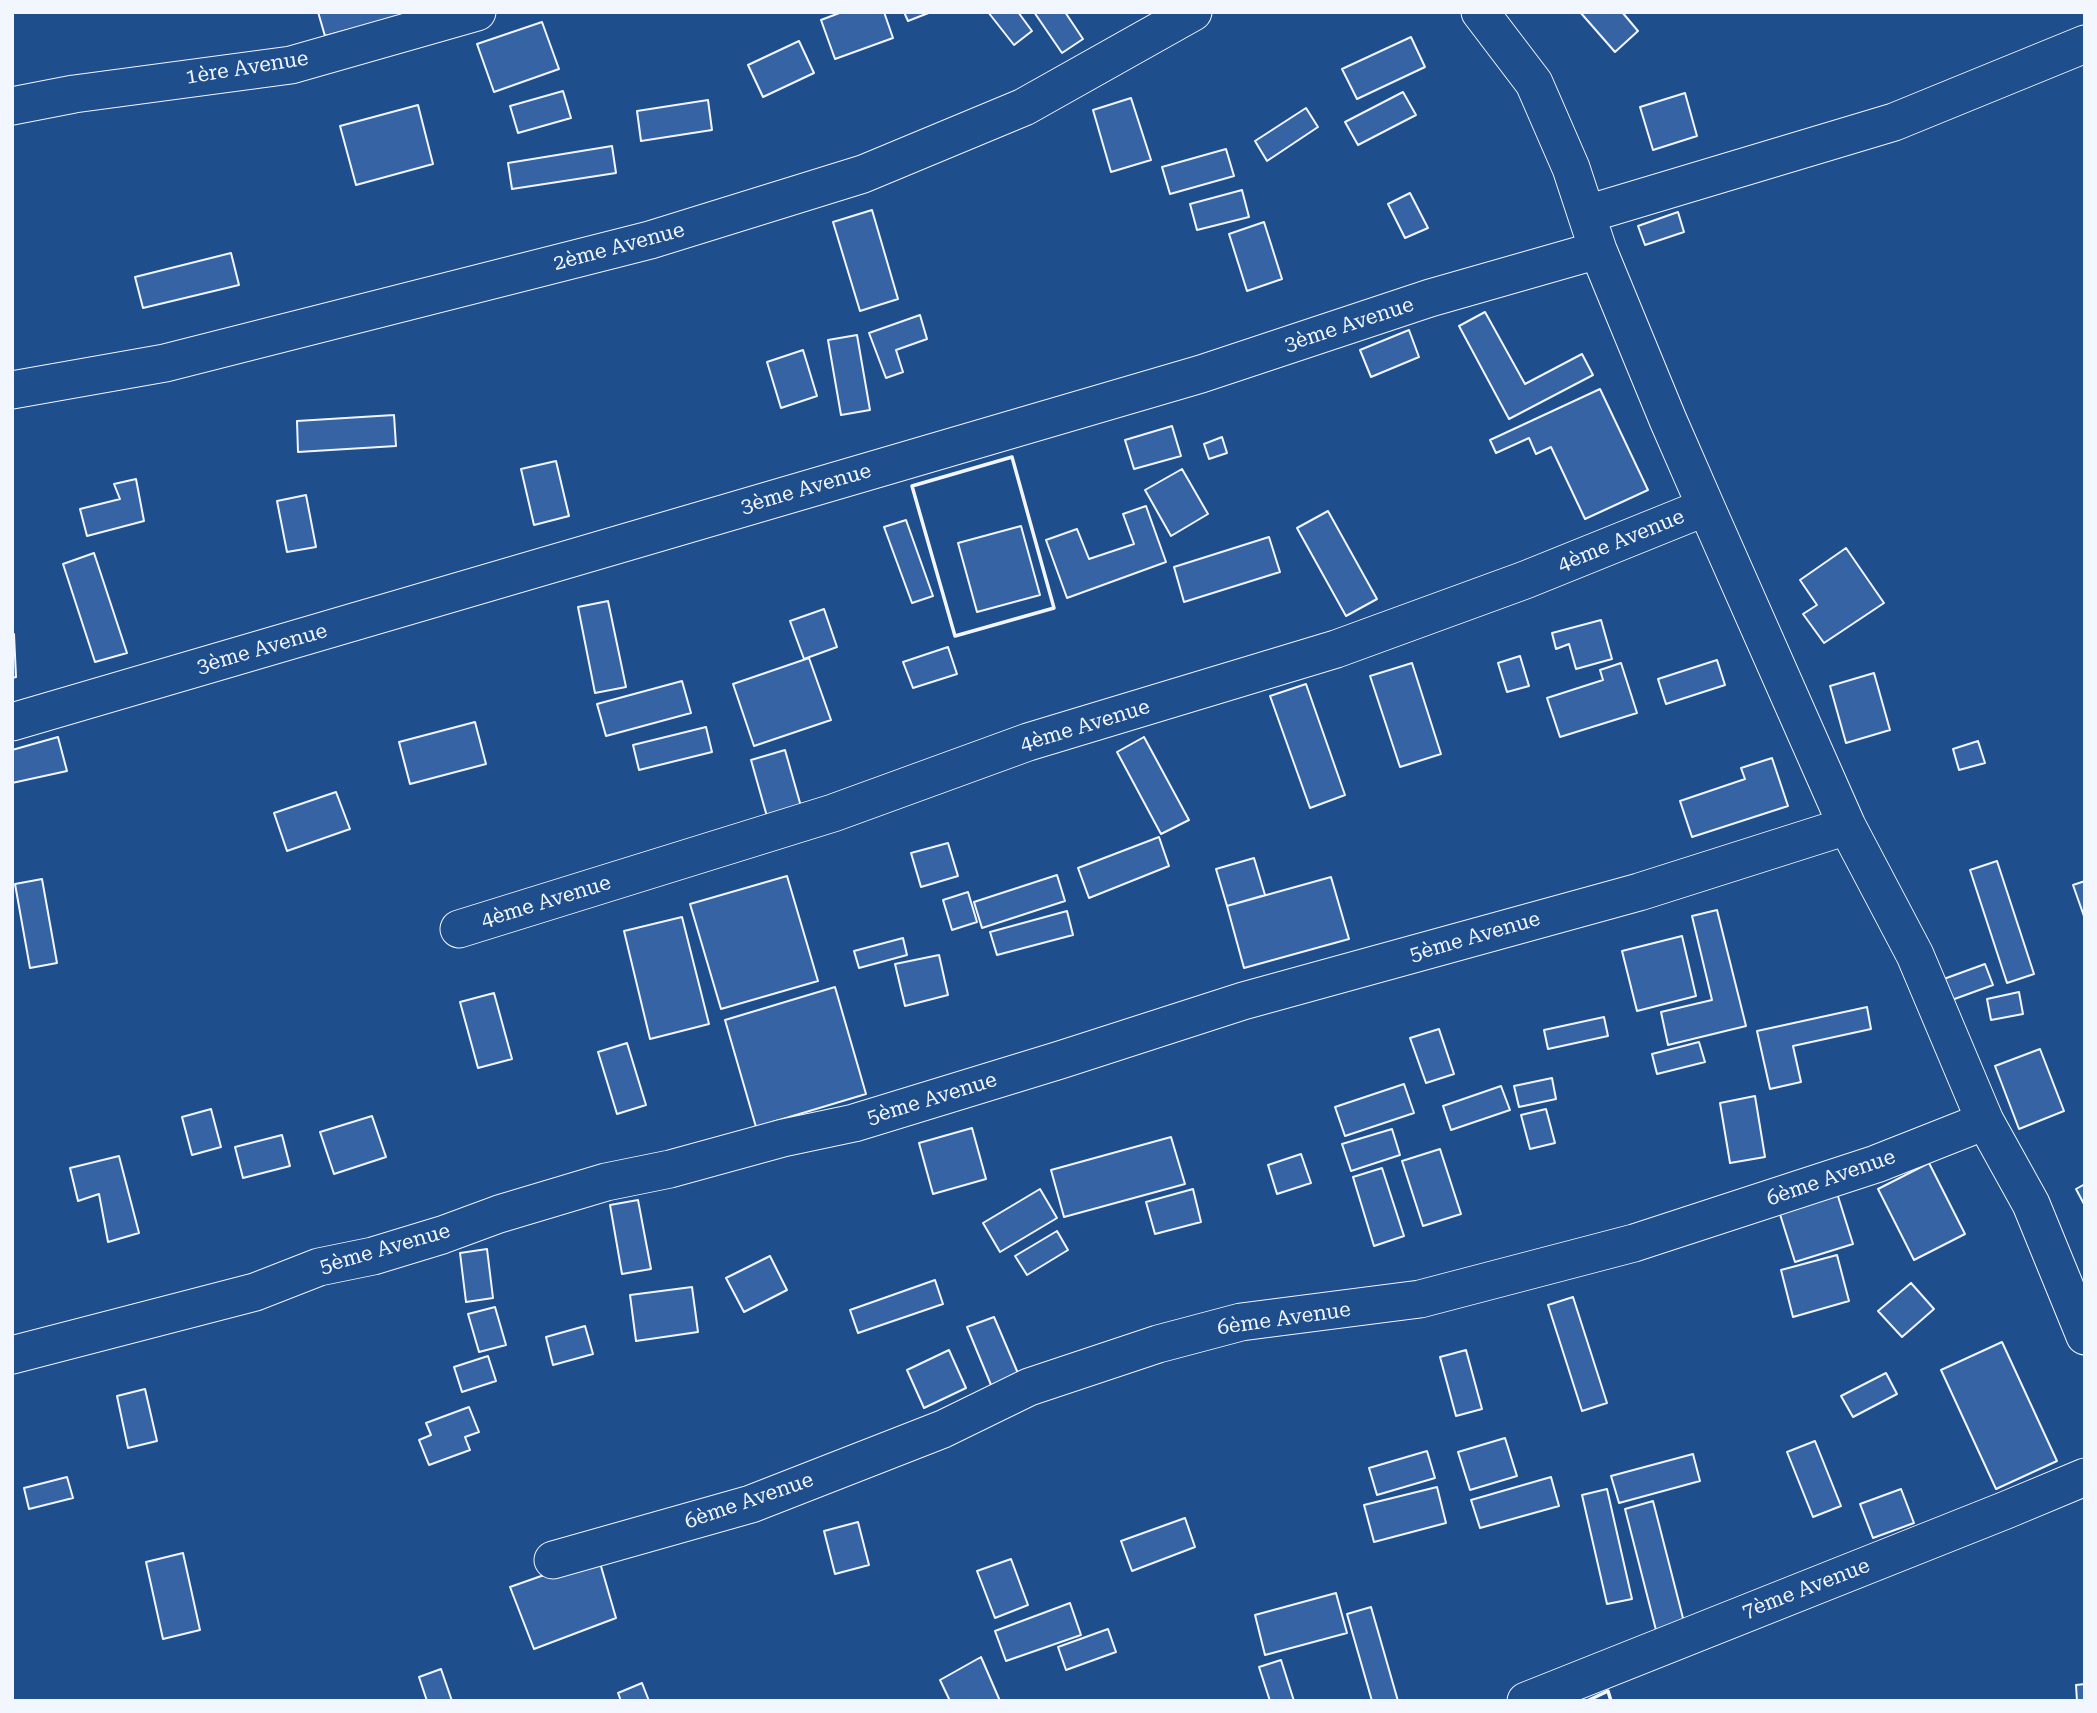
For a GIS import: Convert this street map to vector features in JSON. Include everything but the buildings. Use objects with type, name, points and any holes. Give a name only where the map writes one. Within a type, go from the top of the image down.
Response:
[{"type":"street","name":"1ère Avenue","points":[[12,106],[74,94],[291,65],[477,12]]},
{"type":"street","name":"2ème Avenue","points":[[12,390],[165,363],[453,291],[650,240],[863,174],[1024,107],[1193,12]]},
{"type":"street","points":[[1480,12],[1534,83],[1572,168],[1598,250],[1706,507],[1847,826],[1915,955],[1984,1121],[2031,1204],[2085,1336]]},
{"type":"street","points":[[1587,214],[1894,121],[2085,44]]},
{"type":"street","name":"3ème Avenue","points":[[12,722],[1201,374],[1430,298],[1598,250]]},
{"type":"street","name":"4ème Avenue","points":[[459,929],[834,813],[1028,742],[1336,649],[1525,580],[1706,507]]},
{"type":"street","name":"5ème Avenue","points":[[12,1355],[255,1292],[319,1267],[373,1256],[606,1182],[670,1169],[855,1123],[1243,1001],[1639,892],[1847,826]]},
{"type":"street","name":"6ème Avenue","points":[[553,1560],[751,1504],[943,1429],[1029,1387],[1158,1343],[1241,1322],[1420,1299],[1634,1243],[1876,1164],[1984,1121]]},
{"type":"street","name":"7ème Avenue","points":[[1526,1701],[2085,1476]]},
{"type":"wall","points":[[1012,457],[1054,608],[955,636],[912,486],[1012,457]]},
{"type":"wall","points":[[1587,1701],[1608,1691],[1611,1701]]}]
